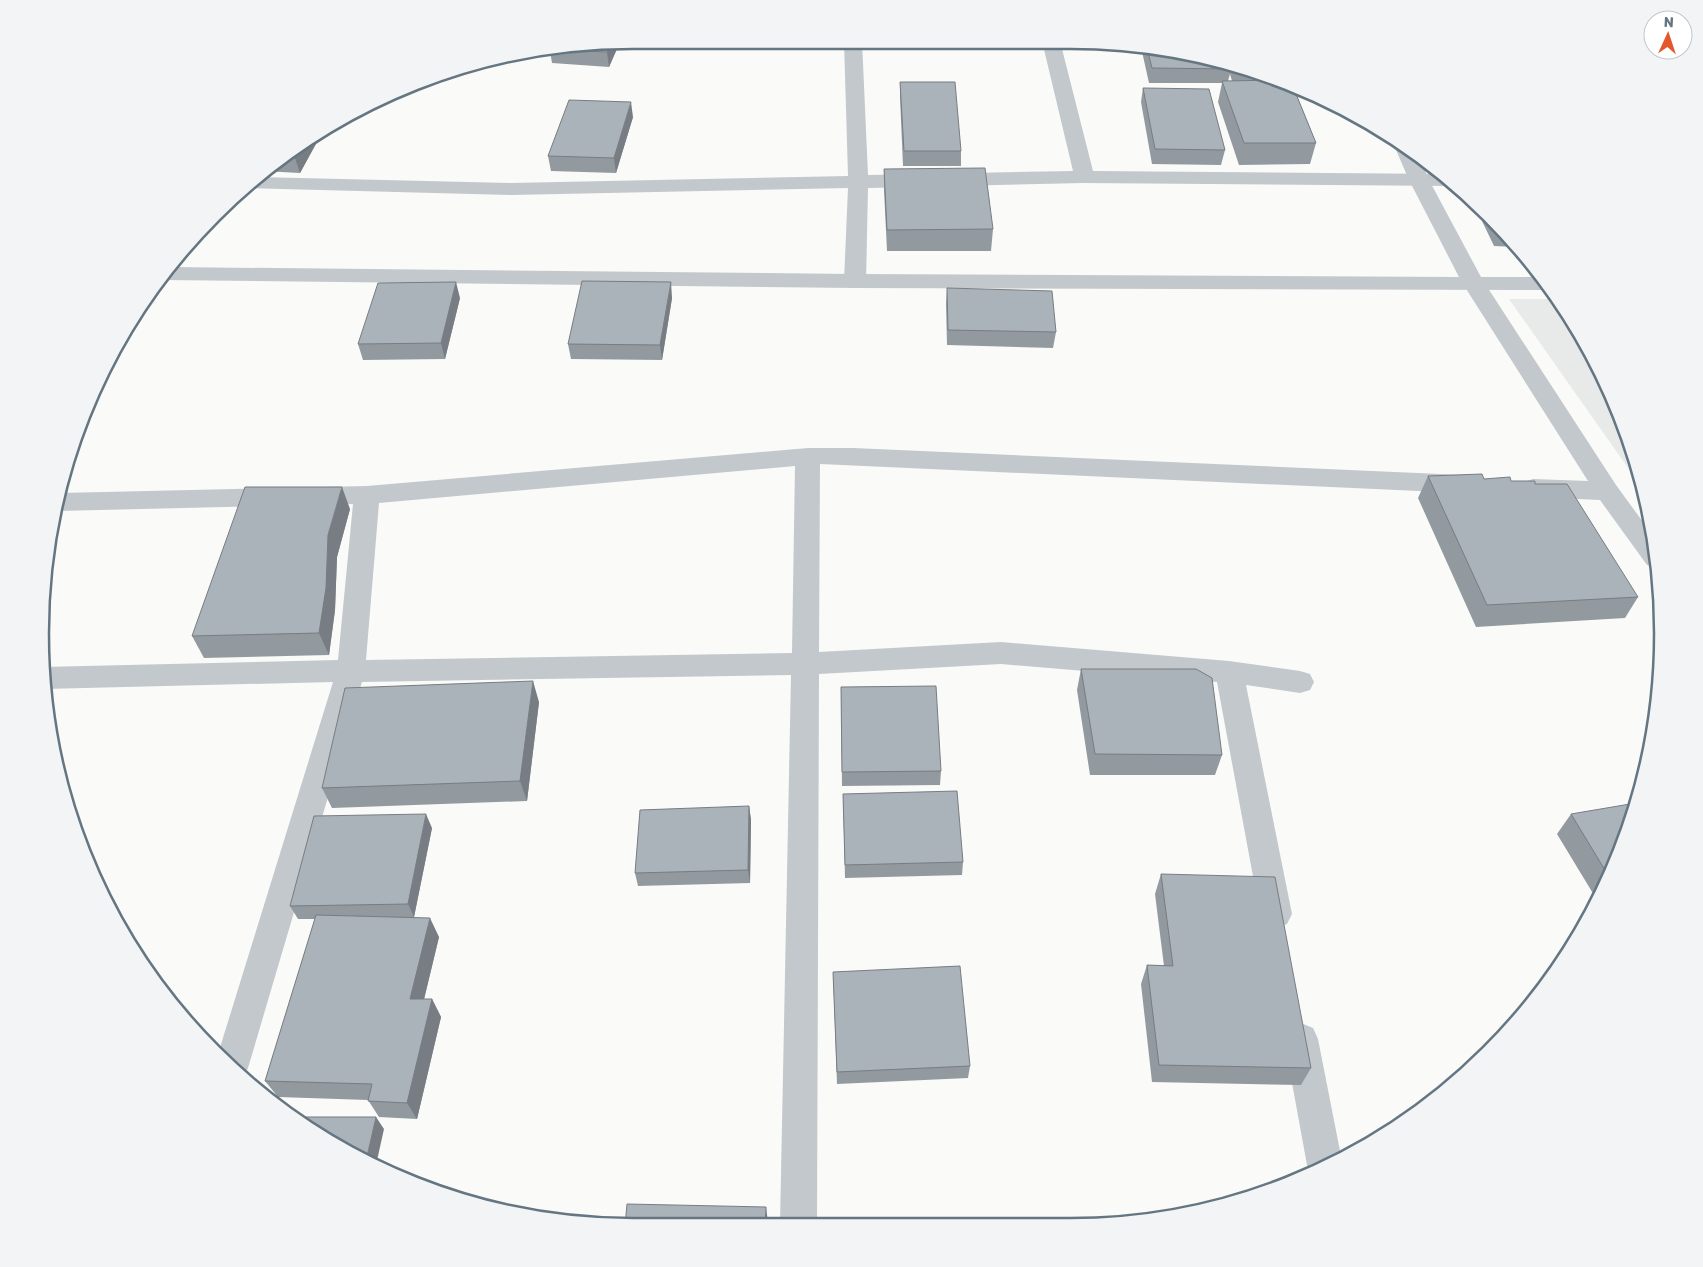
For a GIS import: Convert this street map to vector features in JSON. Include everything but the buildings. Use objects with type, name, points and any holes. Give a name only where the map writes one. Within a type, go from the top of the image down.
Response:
[{"type":"street","points":[[852,49],[858,182],[855,281]]},
{"type":"street","points":[[1053,49],[1084,177]]},
{"type":"street","points":[[1410,159],[1419,180],[1474,284],[1607,491],[1647,546]]},
{"type":"street","points":[[261,183],[512,189],[1084,177],[1438,180]]},
{"type":"street","points":[[173,274],[855,281],[1537,284]]},
{"type":"street","points":[[64,502],[368,495],[808,456],[853,456],[1607,491]]},
{"type":"street","points":[[798,1218],[808,456]]},
{"type":"street","points":[[234,1060],[351,671],[368,495]]},
{"type":"street","points":[[51,678],[806,664],[1001,653],[1229,672],[1300,682]]},
{"type":"street","points":[[1229,672],[1282,943]]},
{"type":"street","points":[[1295,1011],[1324,1160]]},
{"type":"shaded area","points":[[1509,299],[1549,299],[1556,309],[1594,375],[1610,410],[1631,472]]}]
